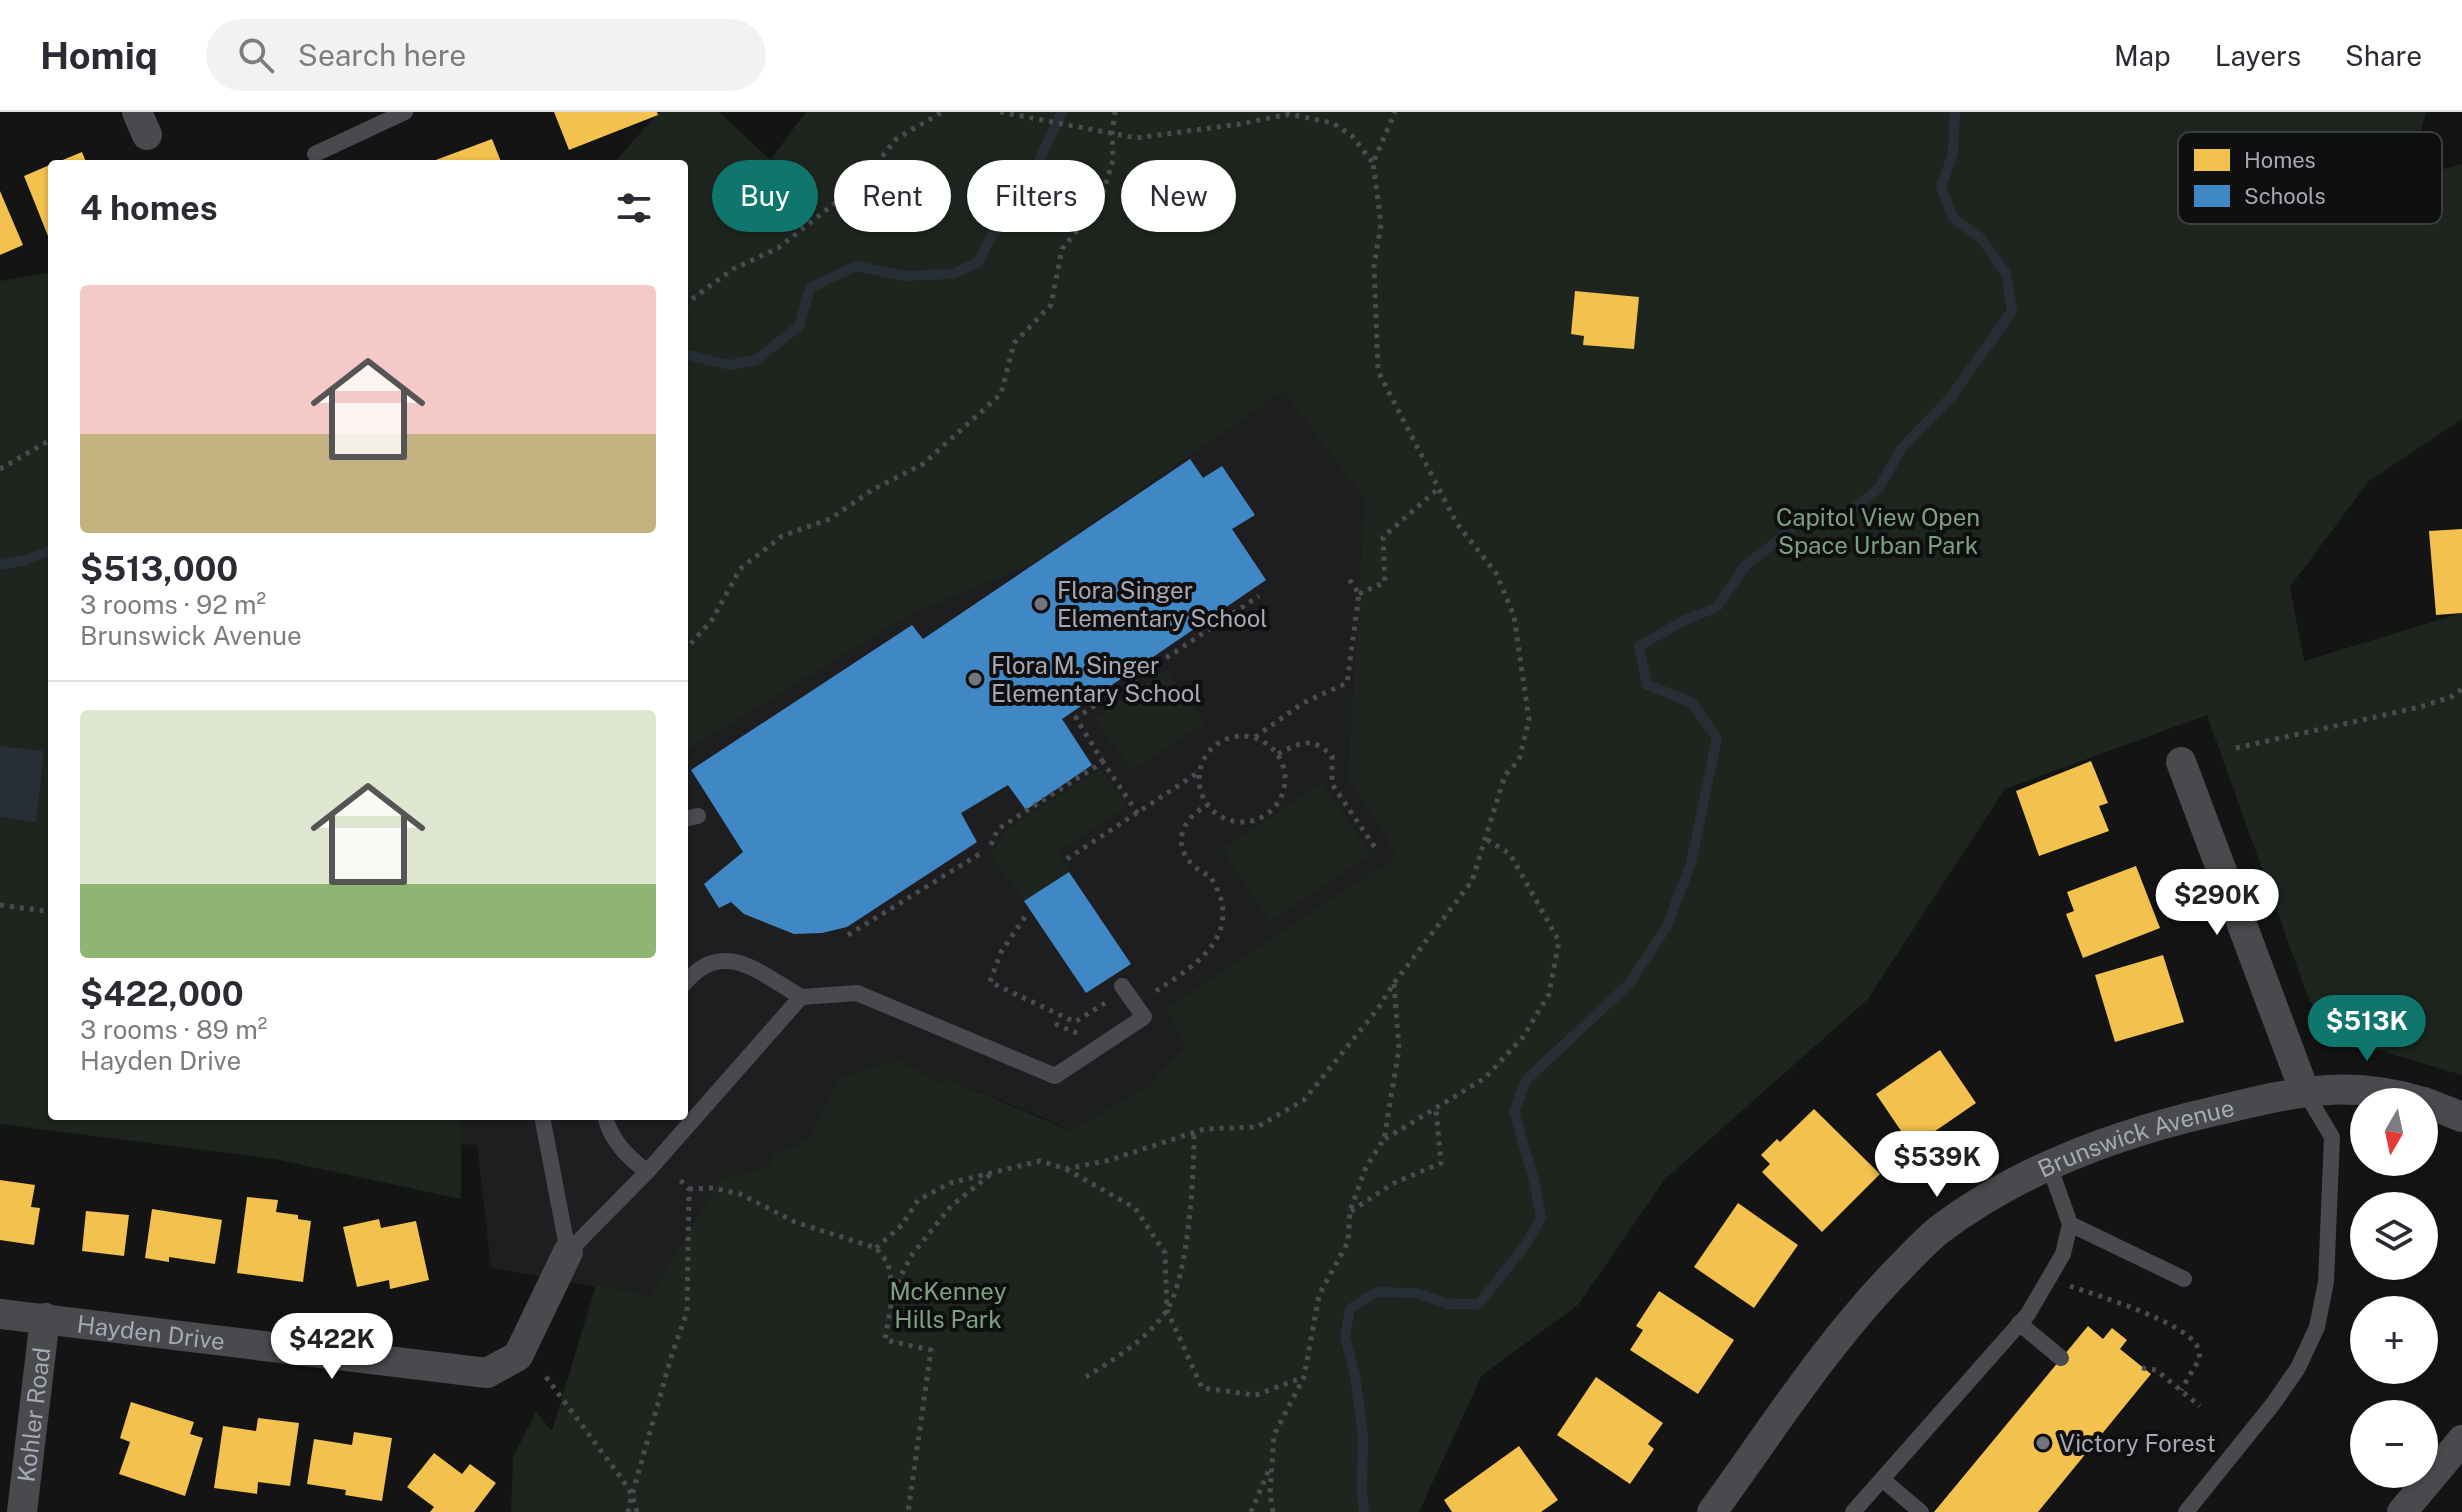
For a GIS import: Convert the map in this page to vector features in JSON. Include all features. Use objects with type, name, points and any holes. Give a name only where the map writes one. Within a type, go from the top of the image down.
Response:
[{"type":"street","points":[[2181,762],[2304,1090]]},
{"type":"street","name":"Brunswick Avenue","points":[[1712,1512],[1836,1343],[1885,1283],[1936,1232],[1969,1209],[2049,1165],[2165,1123],[2304,1090],[2350,1088]]},
{"type":"street","name":"Brunswick Avenue","points":[[2438,1108],[2462,1117]]},
{"type":"street","name":"Hayden Drive","points":[[0,1314],[487,1373],[518,1356],[568,1252]]},
{"type":"street","name":"Kohler Road","points":[[22,1512],[45,1318]]},
{"type":"street","points":[[2402,1512],[2462,1440]]},
{"type":"lane","points":[[315,154],[405,112]]},
{"type":"lane","points":[[688,979],[706,964],[721,960],[735,961],[801,997],[857,993],[1055,1076],[1144,1017],[1122,986]]},
{"type":"lane","points":[[568,1252],[647,1172],[801,997]]},
{"type":"lane","points":[[2186,1512],[2273,1404],[2298,1368],[2317,1327],[2326,1282],[2332,1137],[2304,1090]]},
{"type":"lane","points":[[543,1120],[568,1252]]},
{"type":"lane","points":[[606,1120],[609,1132],[625,1153],[647,1172]]},
{"type":"lane","points":[[1853,1512],[2028,1314],[2063,1254],[2070,1224],[2049,1165]]},
{"type":"lane","points":[[2070,1224],[2184,1279]]},
{"type":"lane","points":[[2019,1323],[2061,1358]]},
{"type":"lane","points":[[1883,1480],[1921,1512]]},
{"type":"path","points":[[688,302],[733,269],[778,248],[863,181],[896,139],[942,112]]},
{"type":"path","points":[[688,647],[712,620],[740,569],[782,536],[830,519],[872,490],[923,464],[1001,394],[1014,343],[1051,305],[1062,249],[1100,203],[1113,160],[1115,112]]},
{"type":"path","points":[[1003,113],[1136,138],[1240,124],[1299,112]]},
{"type":"path","points":[[1373,163],[1395,112]]},
{"type":"path","points":[[1066,1169],[1110,1160],[1204,1129],[1257,1127],[1304,1100],[1377,1010],[1472,881],[1505,775],[1519,760],[1529,720],[1514,616],[1496,573],[1457,524],[1378,371],[1374,266],[1381,224],[1373,163],[1352,136],[1333,123],[1289,114]]},
{"type":"path","points":[[0,469],[48,441]]},
{"type":"path","points":[[1359,594],[1385,582],[1383,537],[1439,488]]},
{"type":"path","points":[[1254,738],[1303,703],[1347,683],[1359,594],[1347,576]]},
{"type":"path","points":[[1138,814],[1076,718],[1259,596]]},
{"type":"path","points":[[2236,748],[2420,707],[2451,697],[2462,689]]},
{"type":"path","points":[[1240,736],[1254,738],[1278,754],[1286,782],[1283,796],[1275,808],[1251,822],[1237,823],[1223,818],[1208,805],[1199,786],[1199,772],[1204,758],[1225,739],[1240,736]]},
{"type":"path","points":[[1278,754],[1304,742],[1320,744],[1332,756],[1332,784],[1376,849]]},
{"type":"path","points":[[991,845],[998,829],[1103,762]]},
{"type":"path","points":[[1067,859],[1199,772]]},
{"type":"path","points":[[1135,1005],[1201,960],[1214,944],[1223,924],[1221,899],[1210,876],[1194,869],[1184,855],[1181,841],[1186,822],[1208,805]]},
{"type":"path","points":[[1384,1139],[1485,1078],[1523,1037],[1549,994],[1559,941],[1510,854],[1486,839]]},
{"type":"path","points":[[848,935],[981,853]]},
{"type":"path","points":[[0,905],[48,911]]},
{"type":"path","points":[[1025,917],[1001,952],[990,982],[1075,1022],[1107,1002],[1111,1009]]},
{"type":"path","points":[[1273,1512],[1270,1494],[1274,1435],[1304,1377],[1319,1295],[1348,1242],[1350,1211],[1366,1167],[1384,1139],[1399,1049],[1394,983]]},
{"type":"path","points":[[1055,1024],[1077,1033],[1089,1025]]},
{"type":"path","points":[[1350,1211],[1394,1183],[1441,1163],[1436,1110]]},
{"type":"path","points":[[1086,1377],[1127,1352],[1167,1310],[1181,1269],[1194,1174],[1194,1132]]},
{"type":"path","points":[[876,1248],[902,1225],[918,1200],[950,1183],[1040,1161],[1066,1169],[1135,1208],[1165,1253],[1167,1310],[1202,1388],[1256,1395],[1304,1377]]},
{"type":"path","points":[[628,1512],[672,1354],[687,1312],[689,1189],[671,1171]]},
{"type":"path","points":[[908,1512],[931,1350],[885,1340],[893,1293],[911,1256],[951,1206],[994,1172]]},
{"type":"path","points":[[689,1189],[713,1188],[740,1194],[795,1222],[876,1248],[888,1263],[893,1293]]},
{"type":"path","points":[[2048,1279],[2137,1309],[2186,1335],[2197,1346],[2200,1358],[2181,1390]]},
{"type":"path","points":[[2142,1368],[2156,1370],[2200,1406]]},
{"type":"path","points":[[546,1377],[606,1455],[632,1495],[637,1512]]},
{"type":"path","points":[[1251,1512],[1272,1462]]},
{"type":"shaded area","name":"Flora Singer Elementary School","points":[[872,112],[946,160],[834,160],[834,232],[951,232],[951,163],[967,174],[967,232],[1057,232],[1924,794],[1340,1252],[1041,1117],[950,1080],[703,1303],[675,1301],[491,1268],[477,1145],[241,1137],[242,1120],[688,1120],[688,245],[712,228],[712,232],[818,232],[818,160],[806,160]]},
{"type":"shaded area","points":[[0,746],[44,751],[36,822],[0,817]]},
{"type":"green space","points":[[659,112],[719,112],[770,160],[806,112],[2426,112],[2421,132],[2178,132],[2178,224],[2442,224],[2442,170],[2462,164],[2462,419],[2369,481],[2290,587],[2304,661],[2462,613],[2462,1075],[2348,1041],[2309,1000],[2207,715],[2005,789],[1867,1000],[1665,1179],[1578,1305],[1482,1375],[1419,1512],[511,1512],[513,1457],[536,1412],[552,1431],[596,1285],[651,1296],[721,1179],[767,1168],[773,1156],[808,1140],[840,1077],[898,1061],[941,1083],[950,1080],[1071,1131],[1149,1086],[1185,1046],[1166,1008],[1398,856],[1348,778],[1365,499],[1283,391],[1033,563],[911,614],[688,749],[688,160],[617,160]]},
{"type":"green space","points":[[48,273],[48,1120],[461,1120],[461,1199],[275,1159],[0,1124],[0,281]]},
{"type":"green space","points":[[1167,669],[1204,723],[1132,771],[1095,718]]},
{"type":"green space","points":[[1101,769],[1127,807],[1058,851],[1069,872],[1024,901],[990,853],[997,847],[1005,831]]},
{"type":"green space","points":[[1323,783],[1371,854],[1270,921],[1223,849]]},
{"type":"building: Homes","points":[[554,112],[657,112],[658,115],[569,150]]},
{"type":"building: Homes","points":[[492,139],[500,160],[436,160]]},
{"type":"building: Homes","points":[[82,152],[85,160],[63,160]]},
{"type":"building: Homes","points":[[48,166],[48,236],[24,176]]},
{"type":"building: Homes","points":[[0,191],[23,245],[0,255]]},
{"type":"building: Homes","points":[[1575,291],[1639,297],[1634,349],[1583,345],[1584,336],[1571,334]]},
{"type":"building: Homes","points":[[2462,529],[2462,613],[2436,615],[2429,531]]},
{"type":"building: Homes","points":[[2091,761],[2108,803],[2099,806],[2109,831],[2039,856],[2016,791]]},
{"type":"building: Homes","points":[[2136,866],[2160,928],[2083,958],[2066,914],[2074,911],[2067,892]]},
{"type":"building: Homes","points":[[2163,955],[2184,1022],[2115,1042],[2095,975]]},
{"type":"building: Homes","points":[[1940,1050],[1976,1103],[1912,1147],[1876,1094]]},
{"type":"building: Homes","points":[[1814,1109],[1880,1174],[1822,1232],[1762,1172],[1770,1164],[1761,1155],[1777,1139],[1780,1142]]},
{"type":"building: Homes","points":[[0,1180],[35,1185],[31,1207],[40,1208],[34,1245],[0,1240]]},
{"type":"building: Homes","points":[[247,1197],[278,1200],[276,1212],[298,1215],[298,1219],[311,1221],[303,1282],[237,1273]]},
{"type":"building: Homes","points":[[1738,1203],[1798,1245],[1754,1308],[1694,1267]]},
{"type":"building: Homes","points":[[152,1209],[222,1220],[215,1264],[169,1257],[169,1262],[145,1258]]},
{"type":"building: Homes","points":[[86,1211],[129,1215],[124,1256],[82,1251]]},
{"type":"building: Homes","points":[[379,1219],[381,1228],[416,1221],[429,1280],[390,1289],[389,1280],[357,1287],[343,1227]]},
{"type":"building: Homes","points":[[1659,1291],[1734,1340],[1698,1394],[1630,1350],[1643,1330],[1636,1326]]},
{"type":"building: Homes","name":"Victory Forest","points":[[2088,1326],[2103,1339],[2112,1328],[2127,1340],[2120,1349],[2151,1374],[2038,1512],[1934,1512]]},
{"type":"building: Homes","points":[[1596,1377],[1663,1423],[1648,1444],[1654,1449],[1630,1484],[1557,1435]]},
{"type":"building: Homes","points":[[131,1402],[194,1422],[190,1434],[203,1438],[185,1496],[119,1474],[130,1442],[120,1438]]},
{"type":"building: Homes","points":[[258,1418],[299,1423],[290,1486],[258,1482],[257,1494],[214,1488],[223,1426],[256,1431]]},
{"type":"building: Homes","points":[[354,1432],[392,1438],[382,1501],[345,1495],[346,1490],[307,1484],[314,1439],[352,1445]]},
{"type":"building: Homes","points":[[1519,1446],[1558,1500],[1541,1512],[1452,1512],[1444,1500]]},
{"type":"building: Homes","points":[[434,1453],[462,1474],[470,1464],[496,1483],[474,1512],[430,1512],[434,1507],[407,1487]]},
{"type":"building: Schools","name":"Flora M. Singer Elementary School","points":[[1190,459],[1203,478],[1222,466],[1255,515],[1232,529],[1266,580],[1062,719],[1092,765],[1026,810],[1008,785],[961,813],[977,842],[847,927],[822,933],[794,934],[744,914],[731,902],[719,908],[704,884],[743,852],[691,770],[912,625],[923,639]]},
{"type":"building: Schools","points":[[1069,872],[1131,964],[1086,993],[1024,901]]},
{"type":"waterway","points":[[688,355],[730,365],[756,360],[799,326],[810,288],[856,266],[904,276],[953,274],[978,262],[993,233],[1029,182],[1062,112]]},
{"type":"waterway","points":[[1364,1512],[1363,1436],[1355,1375],[1345,1337],[1350,1309],[1376,1292],[1417,1293],[1449,1304],[1479,1304],[1526,1244],[1541,1218],[1534,1180],[1514,1112],[1526,1080],[1629,984],[1667,926],[1691,863],[1717,738],[1691,702],[1647,685],[1639,646],[1683,621],[1717,607],[1745,566],[1805,519],[1845,516],[1879,488],[1901,449],[1951,397],[2012,311],[2006,274],[1982,239],[1953,218],[1941,187],[1953,153],[1955,112]]},
{"type":"waterway","points":[[0,565],[26,560],[48,551]]},
{"type":"place","name":"Flora Singer Elementary School","points":[[1041,604]]},
{"type":"place","name":"Flora M. Singer Elementary School","points":[[975,679]]},
{"type":"place","name":"Victory Forest","points":[[2043,1443]]},
{"type":"park label","name":"Capitol View Open Space Urban Park","points":[[1878,531]]},
{"type":"park label","name":"McKenney Hills Park","points":[[948,1305]]}]
